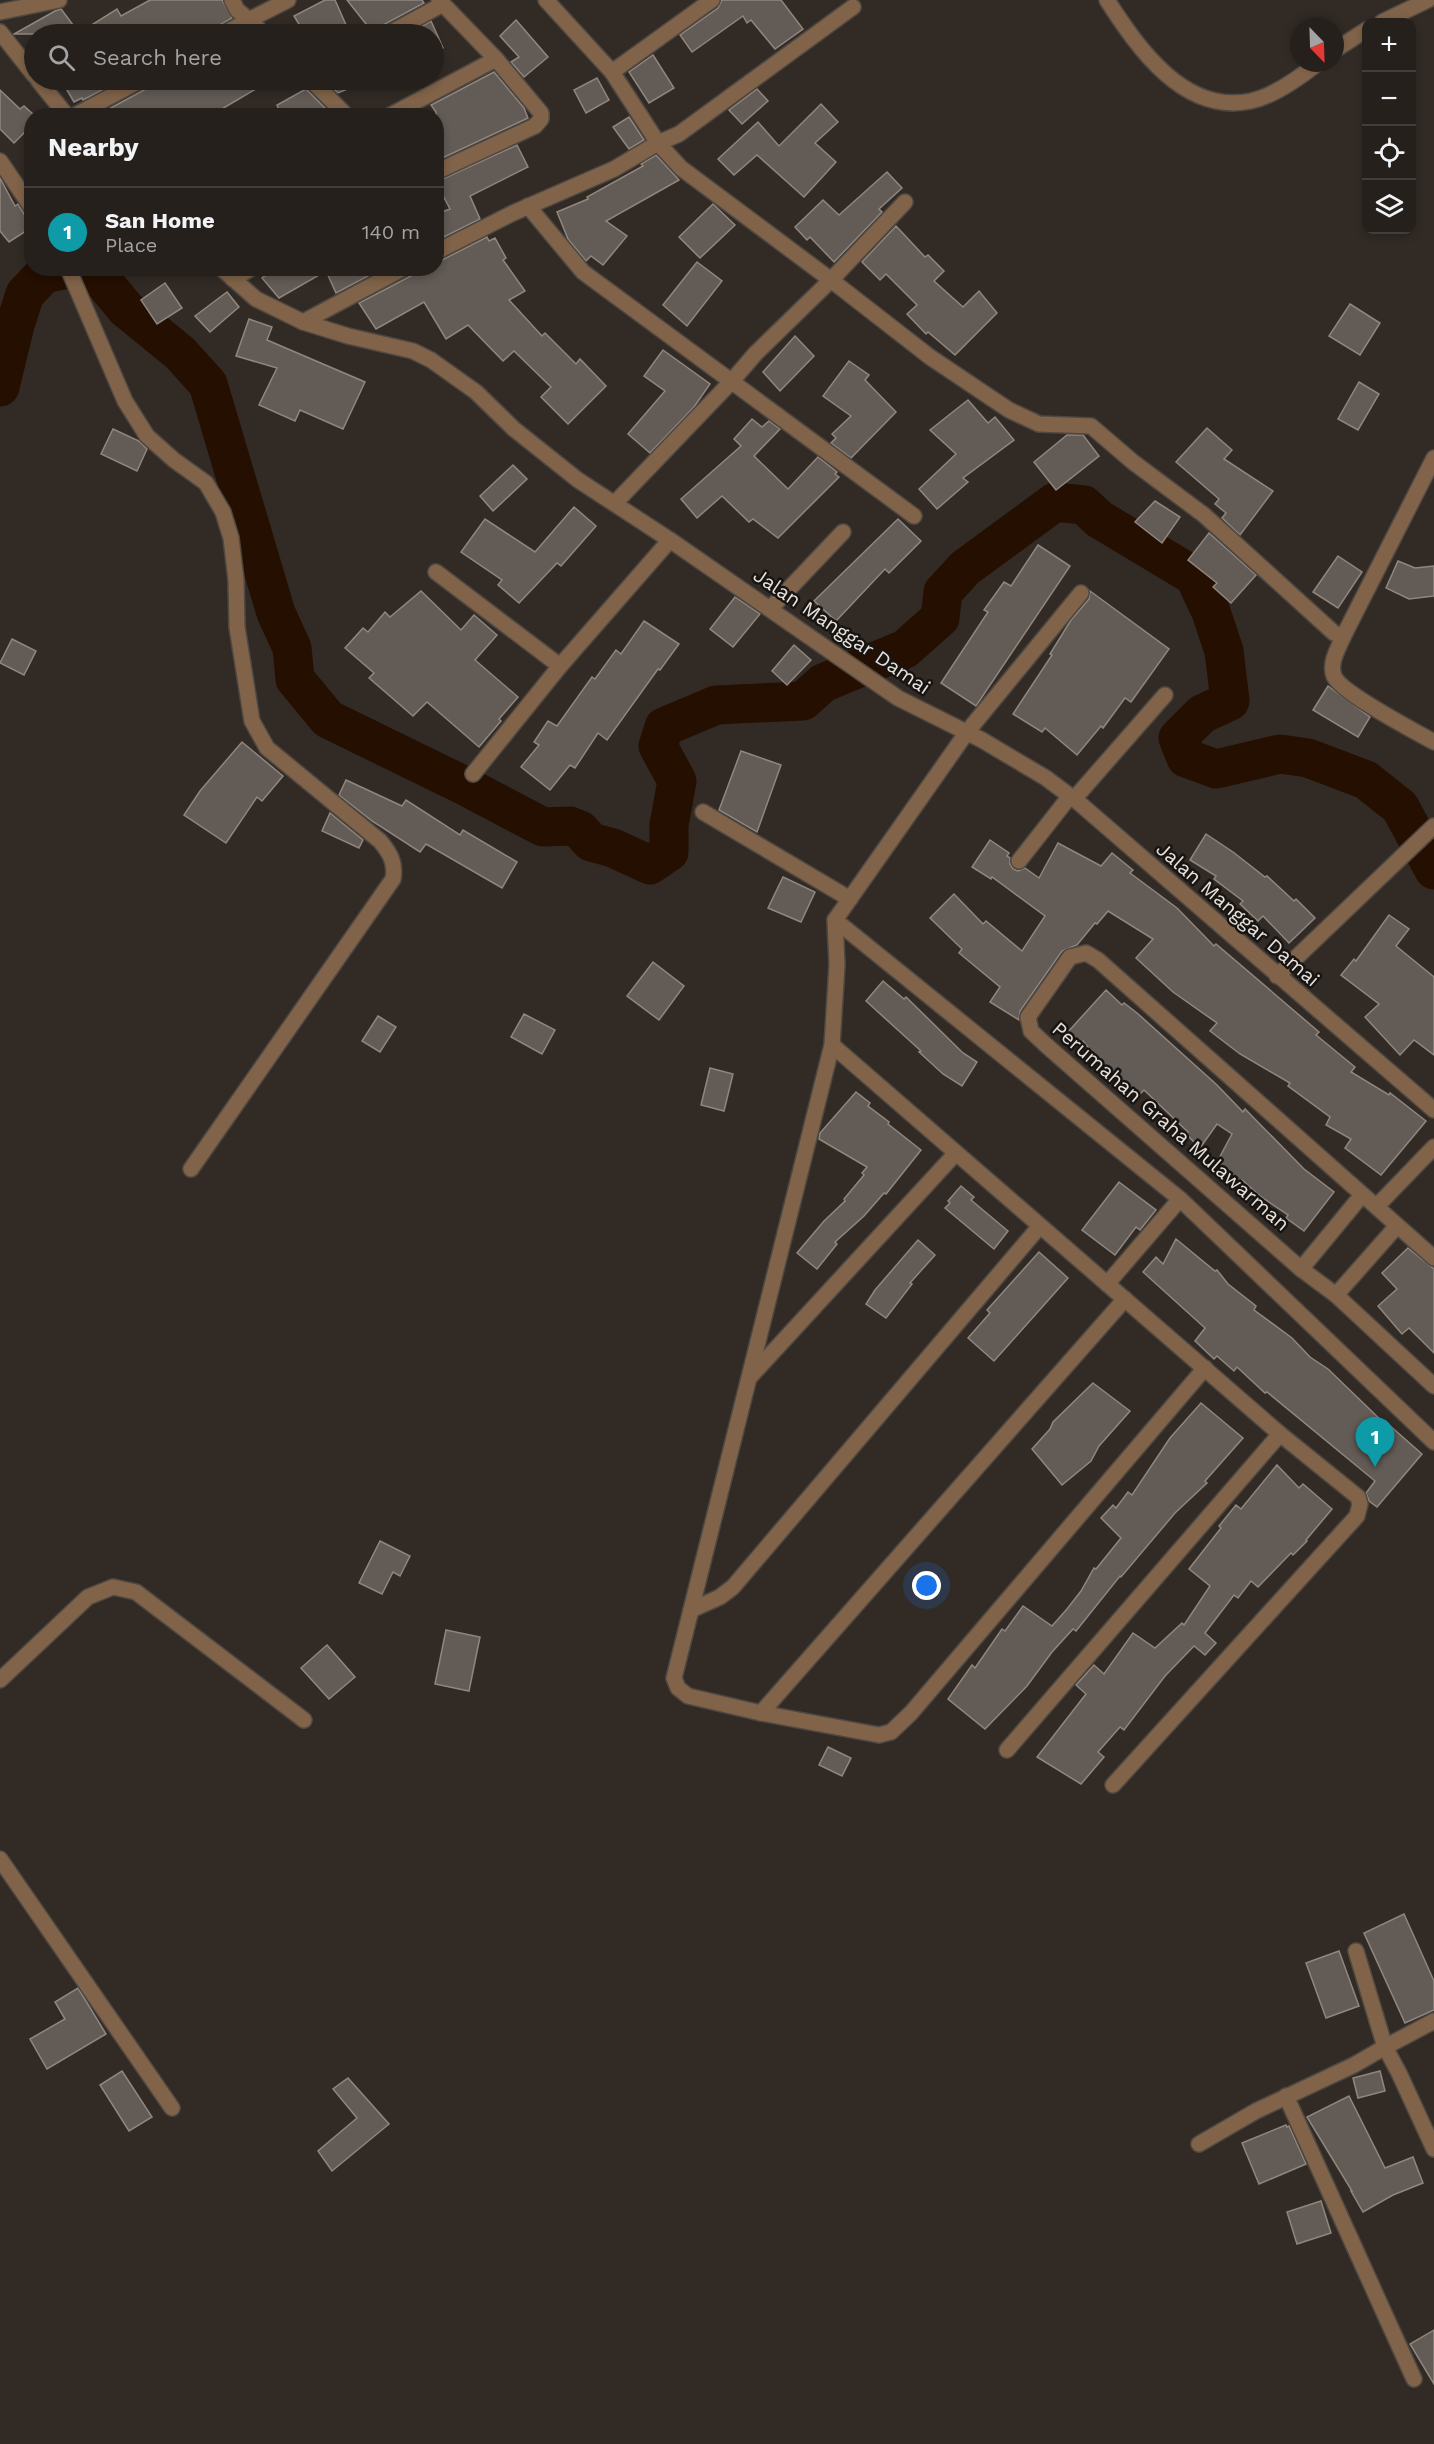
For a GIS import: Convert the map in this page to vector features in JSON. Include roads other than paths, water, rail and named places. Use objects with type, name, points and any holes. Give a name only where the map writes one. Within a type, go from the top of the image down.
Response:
[{"type":"street","points":[[0,12],[59,0]]},
{"type":"street","points":[[232,0],[237,10],[253,24]]},
{"type":"street","points":[[242,24],[288,0]]},
{"type":"street","points":[[546,0],[612,72],[658,142],[681,168],[930,357],[1010,411],[1039,424],[1091,426],[1133,462],[1204,515],[1334,633],[1343,637]]},
{"type":"street","points":[[612,72],[712,0]]},
{"type":"street","points":[[1390,18],[1428,0]]},
{"type":"street","points":[[405,24],[441,2],[496,58],[542,112],[541,119],[535,126],[444,168]]},
{"type":"street","points":[[1114,2],[1127,31],[1162,72],[1194,94],[1224,103],[1252,101],[1280,88],[1304,72]]},
{"type":"street","points":[[444,248],[528,206],[614,169],[658,142],[679,134],[853,7]]},
{"type":"street","points":[[0,32],[24,62]]},
{"type":"street","points":[[1344,44],[1362,33]]},
{"type":"street","points":[[444,86],[496,58]]},
{"type":"street","points":[[46,90],[61,108]]},
{"type":"street","points":[[89,108],[122,90]]},
{"type":"street","points":[[321,90],[339,108]]},
{"type":"street","points":[[403,108],[436,90]]},
{"type":"street","points":[[0,161],[24,196]]},
{"type":"street","points":[[615,503],[756,353],[831,280],[905,202]]},
{"type":"street","points":[[528,206],[583,272],[731,382],[816,441],[914,516]]},
{"type":"street","points":[[72,276],[125,401],[147,436],[174,460],[207,483],[222,512],[232,548],[236,580],[237,627],[252,721],[267,748],[380,841],[389,852],[395,867],[393,879],[191,1169]]},
{"type":"street","name":"Jalan Manggar Damai","points":[[230,276],[256,299],[303,321],[348,336],[413,351],[431,360],[476,392],[546,456],[578,480],[670,540],[898,698],[967,732],[1046,778],[1072,797],[1434,1110]]},
{"type":"street","points":[[233,279],[238,276]]},
{"type":"street","points":[[303,321],[389,276]]},
{"type":"street","points":[[1434,458],[1343,637],[1332,668],[1336,680],[1349,692],[1434,742]]},
{"type":"street","points":[[770,609],[843,532]]},
{"type":"street","points":[[473,774],[560,666],[670,540]]},
{"type":"street","points":[[436,572],[560,666]]},
{"type":"street","points":[[1081,593],[967,732],[835,920],[837,966],[832,1045],[674,1678],[678,1688],[688,1696],[761,1713],[879,1735],[891,1732],[911,1713],[1043,1560],[1205,1368]]},
{"type":"street","points":[[1019,861],[1072,797],[1165,695]]},
{"type":"street","points":[[703,812],[849,899]]},
{"type":"street","points":[[1277,976],[1434,826]]},
{"type":"street","points":[[835,920],[1180,1199],[1434,1442]]},
{"type":"street","name":"Perumahan Graha Mulawarman","points":[[1434,1258],[1098,960],[1086,953],[1070,957],[1028,1017],[1031,1031],[1301,1269],[1336,1295],[1434,1386]]},
{"type":"street","points":[[832,1045],[1280,1434],[1358,1497],[1360,1504],[1357,1516],[1113,1785]]},
{"type":"street","points":[[1377,1206],[1434,1147]]},
{"type":"street","points":[[747,1381],[956,1153]]},
{"type":"street","points":[[1301,1269],[1362,1195]]},
{"type":"street","points":[[1107,1284],[1180,1199]]},
{"type":"street","points":[[692,1610],[720,1597],[733,1587],[1041,1226]]},
{"type":"street","points":[[1336,1295],[1397,1226]]},
{"type":"street","points":[[761,1713],[1125,1299]]},
{"type":"street","points":[[1007,1750],[1280,1434]]},
{"type":"street","points":[[0,1680],[88,1598],[113,1587],[136,1592],[304,1720]]},
{"type":"street","points":[[0,1859],[172,2108]]},
{"type":"street","points":[[1356,1951],[1385,2047],[1434,2149]]},
{"type":"street","points":[[1199,2144],[1256,2111],[1354,2065],[1434,2020]]},
{"type":"street","points":[[1286,2096],[1414,2379]]},
{"type":"waterway","points":[[0,387],[25,294],[42,276]]},
{"type":"waterway","points":[[97,276],[126,309],[180,353],[208,384],[276,613],[292,648],[295,679],[328,719],[543,827],[570,826],[580,830],[591,842],[613,848],[650,865],[669,852],[669,825],[677,781],[658,746],[664,727],[716,705],[803,701],[823,683],[905,649],[940,618],[943,592],[965,568],[1055,502],[1084,505],[1099,519],[1194,576],[1211,612],[1224,651],[1230,701],[1202,714],[1178,738],[1186,758],[1216,769],[1280,754],[1308,758],[1366,780],[1400,807],[1434,870]]},
{"type":"place","name":"San Home","points":[[1375,1467]]}]
